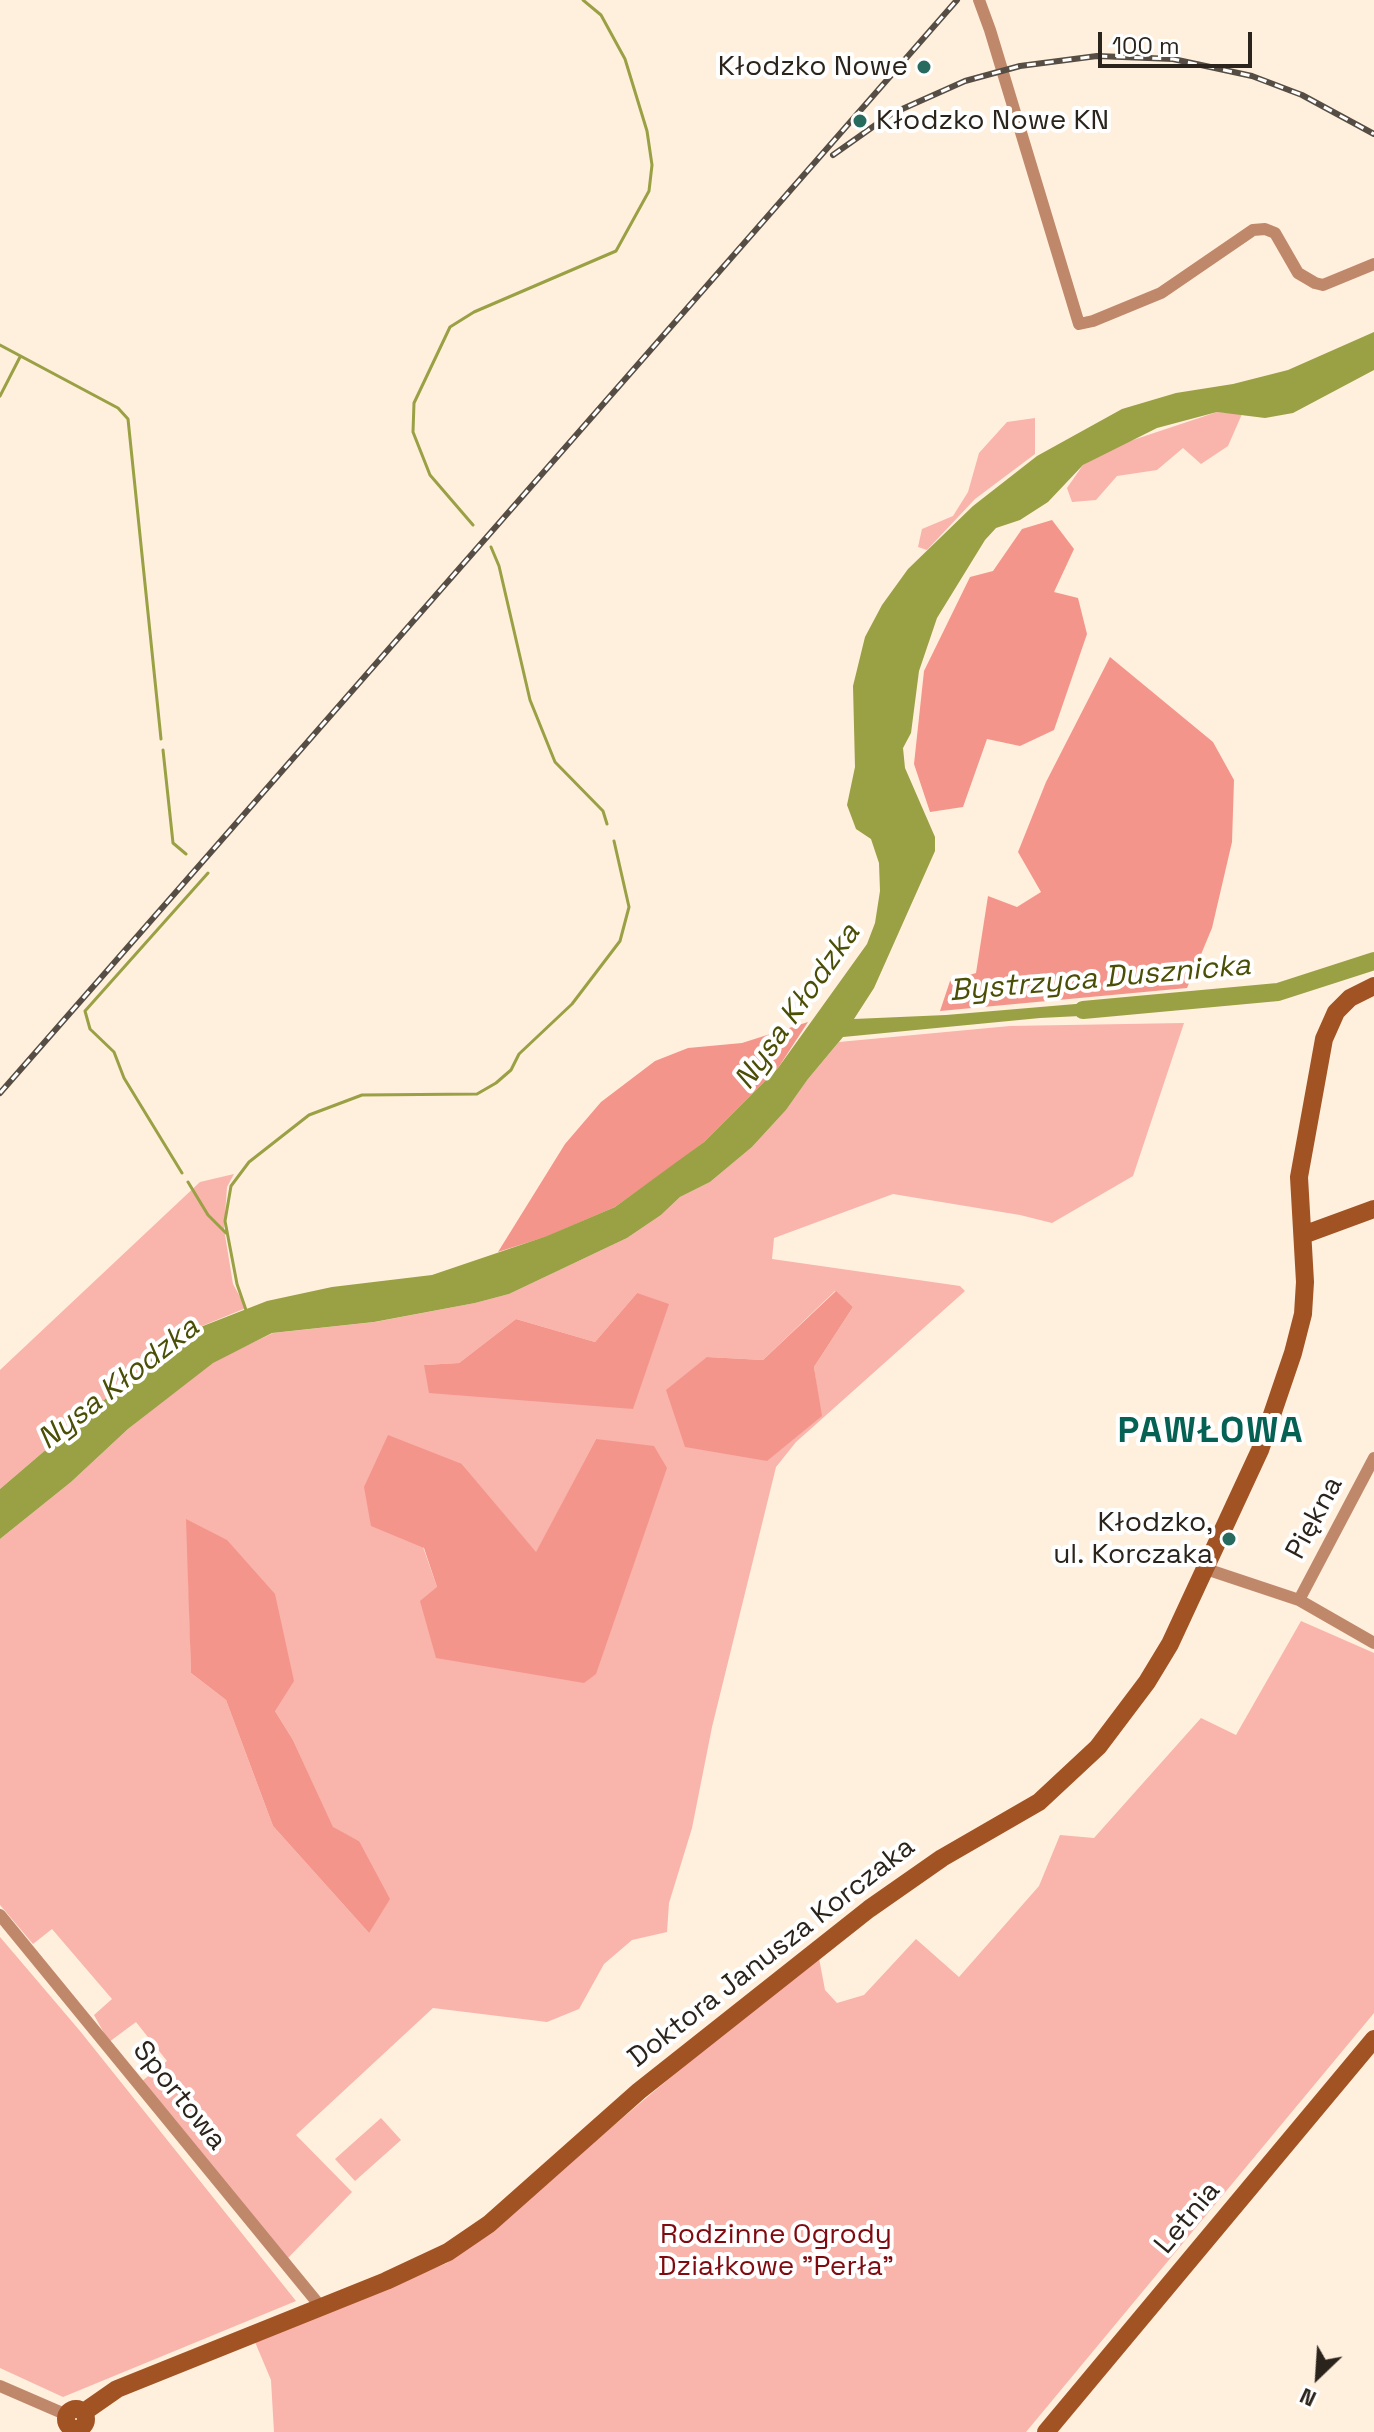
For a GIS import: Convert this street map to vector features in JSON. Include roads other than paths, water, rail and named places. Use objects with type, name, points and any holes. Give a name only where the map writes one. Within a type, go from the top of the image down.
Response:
[{"type":"street","points":[[979,0],[1079,324],[1161,293],[1253,230],[1265,229],[1275,233],[1298,273],[1315,283],[1323,285],[1374,264]]},
{"type":"street","name":"Doktora Janusza Korczaka","points":[[77,2424],[117,2389],[435,2258],[479,2231],[639,2091],[869,1909],[942,1858],[1039,1802],[1098,1747],[1147,1682],[1170,1644],[1260,1450],[1293,1353],[1304,1303],[1299,1177],[1324,1039],[1336,1012],[1350,998],[1374,986]]},
{"type":"street","points":[[1303,1235],[1374,1209]]},
{"type":"street","name":"Piękna","points":[[1299,1600],[1374,1458]]},
{"type":"street","name":"Piękna","points":[[1206,1569],[1299,1600],[1374,1643]]},
{"type":"street","name":"Sportowa","points":[[0,1915],[321,2307]]},
{"type":"street","name":"Letnia","points":[[1046,2432],[1374,2039]]},
{"type":"street","points":[[0,2386],[77,2424]]},
{"type":"waterway","points":[[473,525],[430,475],[413,432],[414,403],[450,327],[474,312],[616,251],[649,191],[652,165],[647,131],[625,59],[601,15],[583,0]]},
{"type":"waterway","points":[[0,345],[118,408],[128,419],[161,739]]},
{"type":"waterway","points":[[0,396],[20,357]]},
{"type":"waterway","points":[[491,547],[499,566],[530,700],[555,762],[603,811],[607,824]]},
{"type":"waterway","points":[[163,750],[173,843],[186,854]]},
{"type":"waterway","points":[[246,1310],[237,1284],[225,1221],[231,1186],[249,1162],[309,1115],[362,1095],[477,1094],[511,1070],[519,1054],[572,1004],[620,941],[629,907],[614,841]]},
{"type":"waterway","points":[[182,1173],[124,1078],[114,1052],[90,1029],[85,1011],[208,873]]},
{"type":"waterway","name":"Bystrzyca Dusznicka","points":[[1083,1010],[1278,992],[1374,961]]},
{"type":"waterway","points":[[188,1182],[208,1215],[226,1233]]},
{"type":"railway","points":[[0,1093],[957,0]]},
{"type":"railway","points":[[833,155],[891,114],[965,81],[1020,66],[1097,56],[1173,59],[1252,76],[1302,95],[1374,134]]},
{"type":"place","name":"Kłodzko Nowe","points":[[924,67]]},
{"type":"place","name":"Kłodzko Nowe KN","points":[[860,121]]},
{"type":"place","name":"Kłodzko, ul. Korczaka","points":[[1229,1539]]},
{"type":"district","name":"PAWŁOWA","points":[[1211,1432]]},
{"type":"water label","name":"Nysa Kłodzka","points":[[798,1007]]},
{"type":"water label","name":"Nysa Kłodzka","points":[[119,1384]]},
{"type":"park label","name":"Rodzinne Ogrody Działkowe \"Perła\"","points":[[776,2251]]}]
